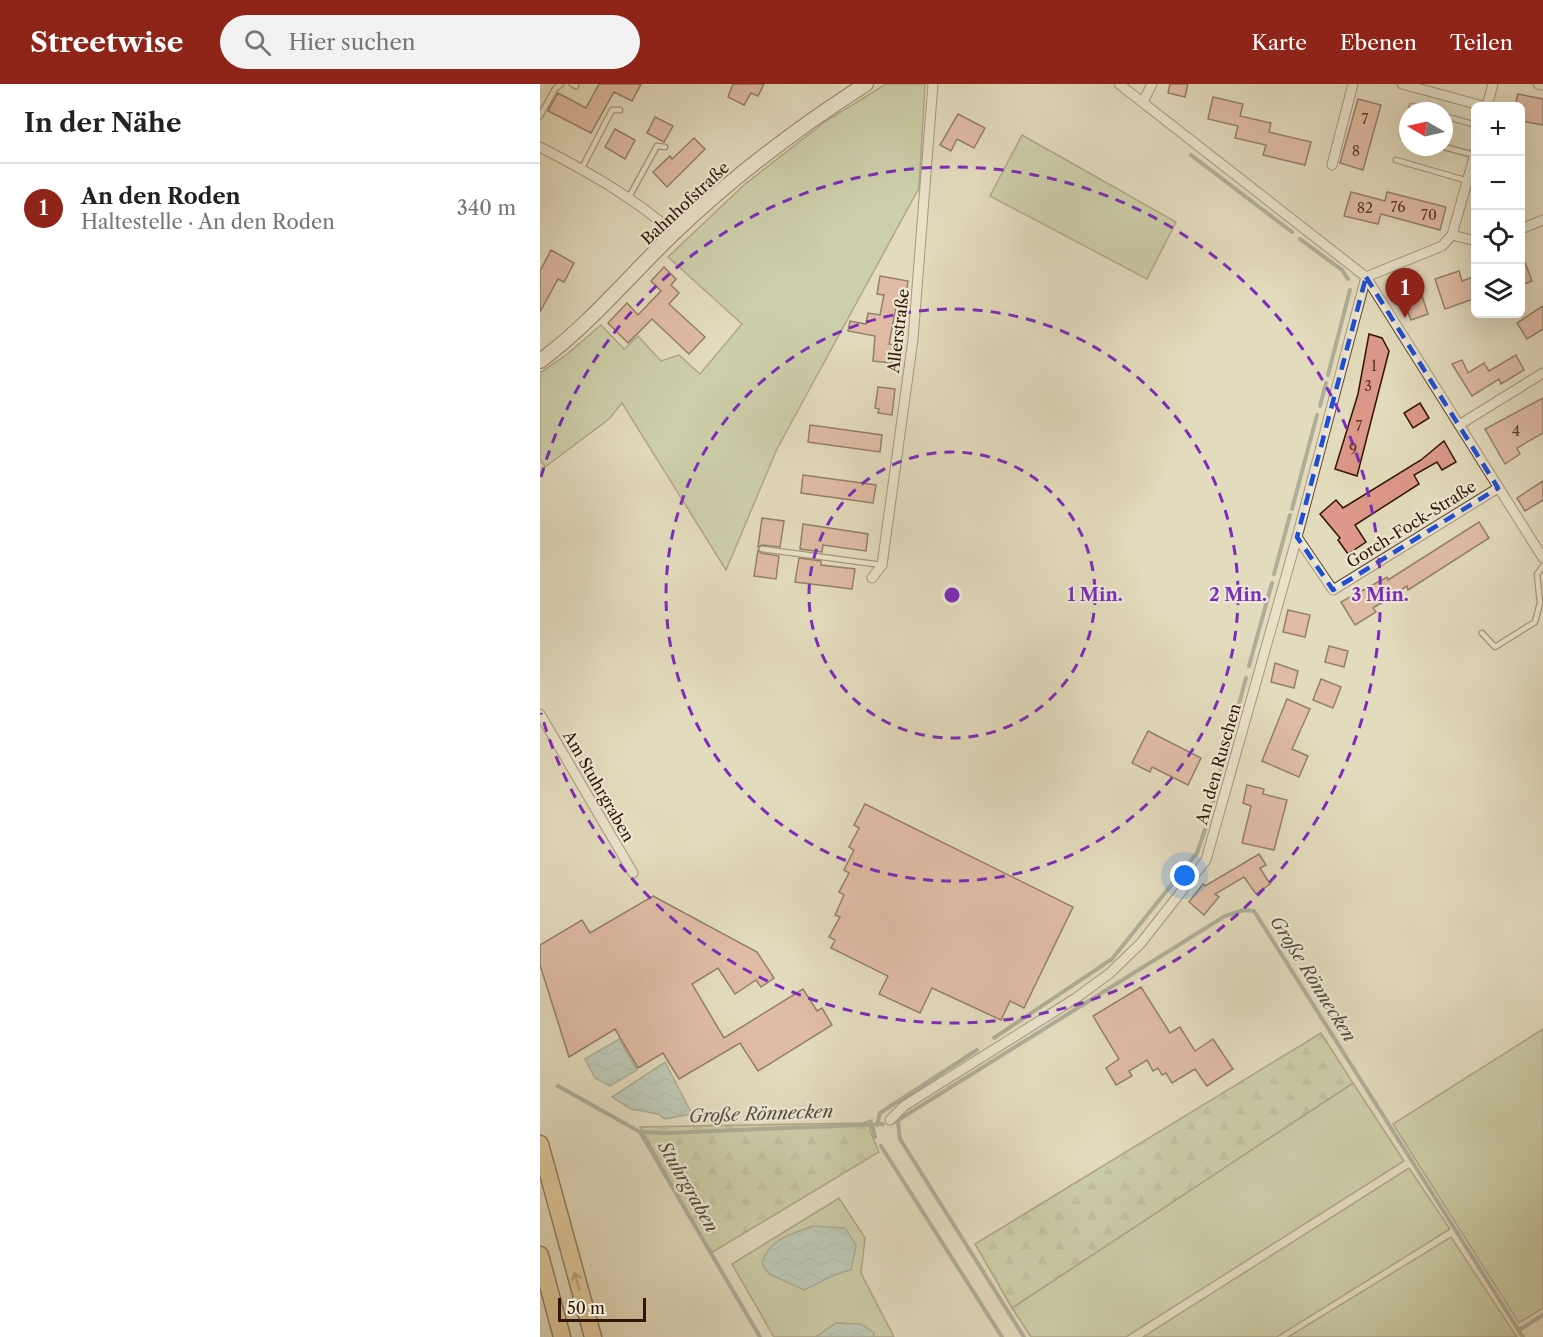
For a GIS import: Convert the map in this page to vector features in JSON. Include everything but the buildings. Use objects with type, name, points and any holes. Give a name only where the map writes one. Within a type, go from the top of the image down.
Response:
[{"type":"highway","points":[[540,1144],[593,1337]]},
{"type":"highway","points":[[540,1255],[562,1337]]},
{"type":"street","name":"Bahnhofstraße","points":[[540,361],[583,327],[674,233],[735,177],[783,140],[866,84]]},
{"type":"street","name":"Allerstraße","points":[[882,565],[920,274],[933,84]]},
{"type":"street","points":[[1119,84],[1366,277],[1542,554]]},
{"type":"street","points":[[1143,102],[1152,84]]},
{"type":"street","points":[[1332,165],[1353,84]]},
{"type":"street","points":[[1402,84],[1471,102]]},
{"type":"street","points":[[1486,102],[1493,84]]},
{"type":"street","points":[[1538,84],[1543,85]]},
{"type":"street","points":[[540,147],[582,168],[629,197],[674,233]]},
{"type":"street","points":[[1366,277],[1443,246],[1452,235],[1474,156]]},
{"type":"street","points":[[1525,227],[1543,220]]},
{"type":"street","points":[[1452,235],[1471,240]]},
{"type":"street","name":"An den Ruschen","points":[[890,1120],[903,1106],[1067,1003],[1110,973],[1141,943],[1206,860],[1297,537],[1366,277]]},
{"type":"street","points":[[1459,425],[1543,373]]},
{"type":"street","name":"Gorch-Fock-Straße","points":[[1297,537],[1333,590],[1498,488]]},
{"type":"street","points":[[872,578],[882,565]]},
{"type":"street","name":"Am Stuhrgraben","points":[[540,714],[633,873]]},
{"type":"lane","points":[[540,116],[555,89],[561,84]]},
{"type":"lane","points":[[582,168],[612,110],[620,110]]},
{"type":"lane","points":[[1453,119],[1471,124]]},
{"type":"lane","points":[[629,197],[657,146],[665,147]]},
{"type":"lane","points":[[1453,148],[1471,151]]},
{"type":"lane","points":[[1396,160],[1468,181]]},
{"type":"lane","points":[[762,549],[882,565]]},
{"type":"lane","points":[[1482,633],[1496,647],[1535,622],[1540,603],[1537,574],[1543,566]]},
{"type":"highlighted area","points":[[1366,277],[1498,488],[1333,590],[1297,537]]},
{"type":"green space","points":[[886,84],[925,84],[919,188],[777,449],[726,570],[622,403],[609,419],[545,467],[540,459],[540,373],[566,355],[601,325],[624,349],[638,336],[661,361],[679,355],[700,374],[742,324],[668,257],[745,184],[826,121]]},
{"type":"green space","points":[[1022,135],[1176,222],[1147,279],[990,196]]},
{"type":"green space","points":[[1543,1029],[1543,1308],[1519,1323],[1393,1124]]},
{"type":"green space","points":[[1321,1033],[1353,1083],[1012,1308],[975,1244]]},
{"type":"green space","points":[[1353,1083],[1404,1161],[1126,1337],[1031,1337],[1012,1308]]},
{"type":"green space","points":[[872,1120],[870,1131],[879,1152],[711,1253],[640,1127],[863,1123]]},
{"type":"green space","points":[[1409,1168],[1450,1229],[1277,1337],[1143,1337]]},
{"type":"green space","points":[[839,1198],[865,1238],[861,1273],[894,1337],[873,1337],[874,1333],[860,1324],[836,1323],[816,1337],[774,1337],[732,1264]]},
{"type":"green space","points":[[1451,1237],[1517,1337],[1288,1337]]},
{"type":"water","points":[[619,1039],[637,1070],[610,1086],[595,1078],[585,1059]]},
{"type":"water","points":[[665,1062],[692,1114],[665,1119],[658,1114],[631,1109],[612,1097]]},
{"type":"water","points":[[812,1226],[845,1228],[856,1245],[851,1270],[804,1290],[769,1274],[762,1264],[769,1249],[775,1243],[788,1235]]},
{"type":"water","points":[[836,1323],[861,1324],[874,1333],[873,1337],[816,1337]]},
{"type":"waterway","points":[[1191,155],[1292,232]]},
{"type":"waterway","points":[[1300,239],[1342,270],[1348,279]]},
{"type":"waterway","points":[[1328,375],[1350,290]]},
{"type":"waterway","points":[[1320,406],[1326,383]]},
{"type":"waterway","points":[[1292,509],[1317,415]]},
{"type":"waterway","points":[[1274,574],[1290,515]]},
{"type":"waterway","points":[[1249,666],[1272,583]]},
{"type":"waterway","points":[[1220,774],[1246,678]]},
{"type":"waterway","points":[[1212,805],[1216,790]]},
{"type":"waterway","points":[[994,1038],[1112,959],[1197,853],[1209,818]]},
{"type":"waterway","name":"Große Rönnecken","points":[[895,1122],[1225,916],[1244,910],[1254,911],[1523,1337]]},
{"type":"waterway","points":[[877,1125],[880,1113],[977,1050]]},
{"type":"waterway","name":"Stuhrgraben","points":[[558,1086],[640,1132],[760,1337]]},
{"type":"waterway","points":[[898,1122],[900,1139],[1024,1337]]},
{"type":"waterway","name":"Große Rönnecken","points":[[640,1132],[668,1133],[883,1124]]},
{"type":"waterway","points":[[872,1125],[875,1137]]},
{"type":"waterway","points":[[881,1146],[1002,1337]]},
{"type":"waterway","name":"Große Rönnecken","points":[[1519,1330],[1543,1315]]},
{"type":"place","name":"An den Roden","points":[[1405,318]]}]
